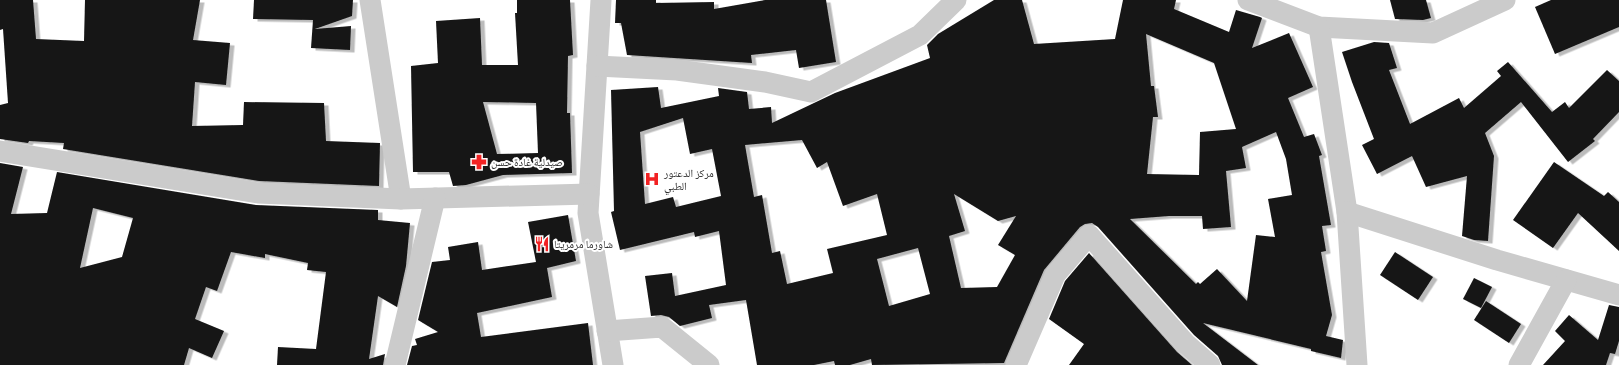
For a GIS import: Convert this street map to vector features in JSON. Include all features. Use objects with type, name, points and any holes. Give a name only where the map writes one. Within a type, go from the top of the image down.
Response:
[{"type":"street","points":[[370,0],[401,199]]},
{"type":"street","points":[[601,0],[588,213],[613,365]]},
{"type":"street","points":[[597,66],[677,70],[765,82],[811,92],[920,35],[956,0]]},
{"type":"street","points":[[1248,0],[1319,27],[1433,33],[1505,0]]},
{"type":"street","points":[[1319,27],[1347,212],[1357,365]]},
{"type":"street","points":[[0,151],[258,192],[401,199],[590,194]]},
{"type":"street","points":[[395,365],[435,198]]},
{"type":"street","points":[[1347,212],[1619,295]]},
{"type":"street","points":[[1016,365],[1055,275],[1089,235],[1186,344],[1210,365]]},
{"type":"street","points":[[1519,365],[1566,280]]},
{"type":"street","points":[[608,331],[662,328],[709,365]]},
{"type":"building","points":[[0,0],[33,0],[36,39],[84,41],[85,0],[200,0],[193,40],[230,43],[226,85],[195,82],[192,126],[243,125],[244,102],[324,103],[326,141],[380,143],[379,186],[259,181],[63,149],[64,143],[29,141],[28,143],[0,139],[0,105],[8,103],[3,29],[0,30]]},
{"type":"building","points":[[254,0],[353,0],[352,16],[315,29],[351,26],[350,50],[311,48],[313,20],[253,19]]},
{"type":"building","points":[[517,0],[570,0],[573,55],[568,56],[567,113],[570,113],[572,173],[503,175],[466,185],[453,186],[449,172],[413,172],[411,66],[438,63],[436,21],[480,18],[482,65],[518,65],[515,13],[517,13]],"holes":[[[483,102],[536,103],[538,153],[497,154]]]},
{"type":"building","points":[[616,0],[656,0],[656,3],[714,2],[714,9],[765,0],[826,0],[836,62],[799,68],[796,50],[751,55],[752,63],[627,55],[621,23],[615,23]]},
{"type":"building","points":[[994,0],[1022,0],[1034,44],[1115,39],[1123,0],[1176,0],[1174,9],[1229,32],[1236,10],[1260,17],[1262,18],[1252,48],[1289,33],[1313,87],[1288,98],[1304,137],[1314,134],[1322,155],[1319,156],[1331,225],[1322,226],[1326,251],[1321,252],[1332,315],[1326,336],[1343,340],[1341,358],[1311,351],[1311,349],[1203,323],[1258,365],[1222,365],[1218,356],[1194,335],[1098,227],[1092,223],[1085,224],[1080,227],[1044,270],[1004,363],[872,365],[871,359],[850,365],[835,365],[834,361],[814,365],[757,365],[746,300],[709,305],[712,318],[680,326],[669,317],[661,315],[651,316],[645,276],[672,273],[675,296],[726,285],[719,231],[695,237],[694,232],[620,250],[611,212],[614,211],[611,90],[658,87],[661,108],[719,96],[718,88],[747,92],[749,109],[771,107],[772,123],[835,93],[930,58],[927,45],[938,34]],"holes":[[[1146,34],[1214,63],[1236,129],[1200,132],[1199,175],[1147,174],[1153,117],[1158,117],[1154,86],[1151,86]],[[683,118],[690,154],[712,149],[721,196],[676,207],[673,197],[645,204],[640,132]],[[1276,132],[1286,159],[1292,195],[1268,199],[1275,237],[1256,235],[1247,301],[1217,269],[1200,284],[1198,282],[1196,284],[1130,219],[1169,216],[1202,216],[1203,229],[1231,227],[1226,171],[1246,168],[1242,147]],[[802,140],[817,168],[827,162],[843,206],[877,194],[887,235],[827,249],[833,273],[787,284],[780,251],[772,253],[762,195],[754,197],[745,145]],[[954,194],[998,221],[1016,216],[998,245],[1015,255],[997,287],[961,288],[949,236],[965,231]],[[918,248],[930,294],[889,306],[877,259]]]},
{"type":"building","points":[[1390,0],[1426,0],[1431,18],[1423,20],[1395,19]]},
{"type":"building","points":[[1551,0],[1619,0],[1619,27],[1555,54],[1535,7]]},
{"type":"building","points":[[1374,42],[1389,43],[1397,68],[1389,70],[1410,124],[1459,98],[1464,108],[1501,76],[1497,71],[1508,62],[1552,112],[1565,102],[1569,108],[1607,70],[1619,81],[1619,112],[1593,139],[1595,141],[1568,162],[1521,102],[1485,133],[1494,156],[1488,241],[1474,240],[1462,236],[1467,176],[1426,187],[1412,156],[1377,174],[1362,145],[1374,139],[1342,52]]},
{"type":"building","points":[[1554,162],[1604,196],[1608,192],[1619,202],[1619,251],[1578,213],[1553,248],[1513,220]]},
{"type":"building","points":[[0,163],[23,167],[11,214],[47,213],[57,172],[256,205],[378,210],[378,220],[410,223],[406,266],[397,307],[378,296],[369,359],[385,354],[383,365],[277,365],[278,347],[316,349],[326,272],[307,270],[308,263],[265,254],[265,258],[231,252],[217,291],[206,287],[195,319],[224,331],[212,358],[189,348],[184,365],[0,365]],"holes":[[[93,208],[133,218],[122,257],[80,268]]]},
{"type":"building","points":[[568,215],[576,261],[547,268],[552,297],[477,313],[481,337],[588,323],[593,365],[407,365],[412,346],[417,345],[415,339],[438,332],[418,320],[432,262],[450,260],[448,247],[478,242],[482,270],[536,262],[528,222]]},
{"type":"building","points":[[1395,252],[1433,277],[1418,300],[1380,275]]},
{"type":"building","points":[[1089,253],[1177,352],[1192,365],[1069,365],[1084,344],[1049,319],[1065,281]]},
{"type":"building","points":[[1474,278],[1492,287],[1481,308],[1463,299]]},
{"type":"building","points":[[1486,301],[1521,324],[1509,343],[1474,320]]},
{"type":"building","points":[[1609,305],[1619,307],[1619,341],[1615,354],[1610,353],[1606,365],[1543,365],[1565,341],[1555,331],[1569,315],[1598,340]]},
{"type":"place","name":"صيدلية غادة حسن","points":[[479,162]]},
{"type":"place","name":"مركز الدعتور الطبي","points":[[652,179]]},
{"type":"place","name":"شاورما مرمريتا","points":[[542,244]]}]
